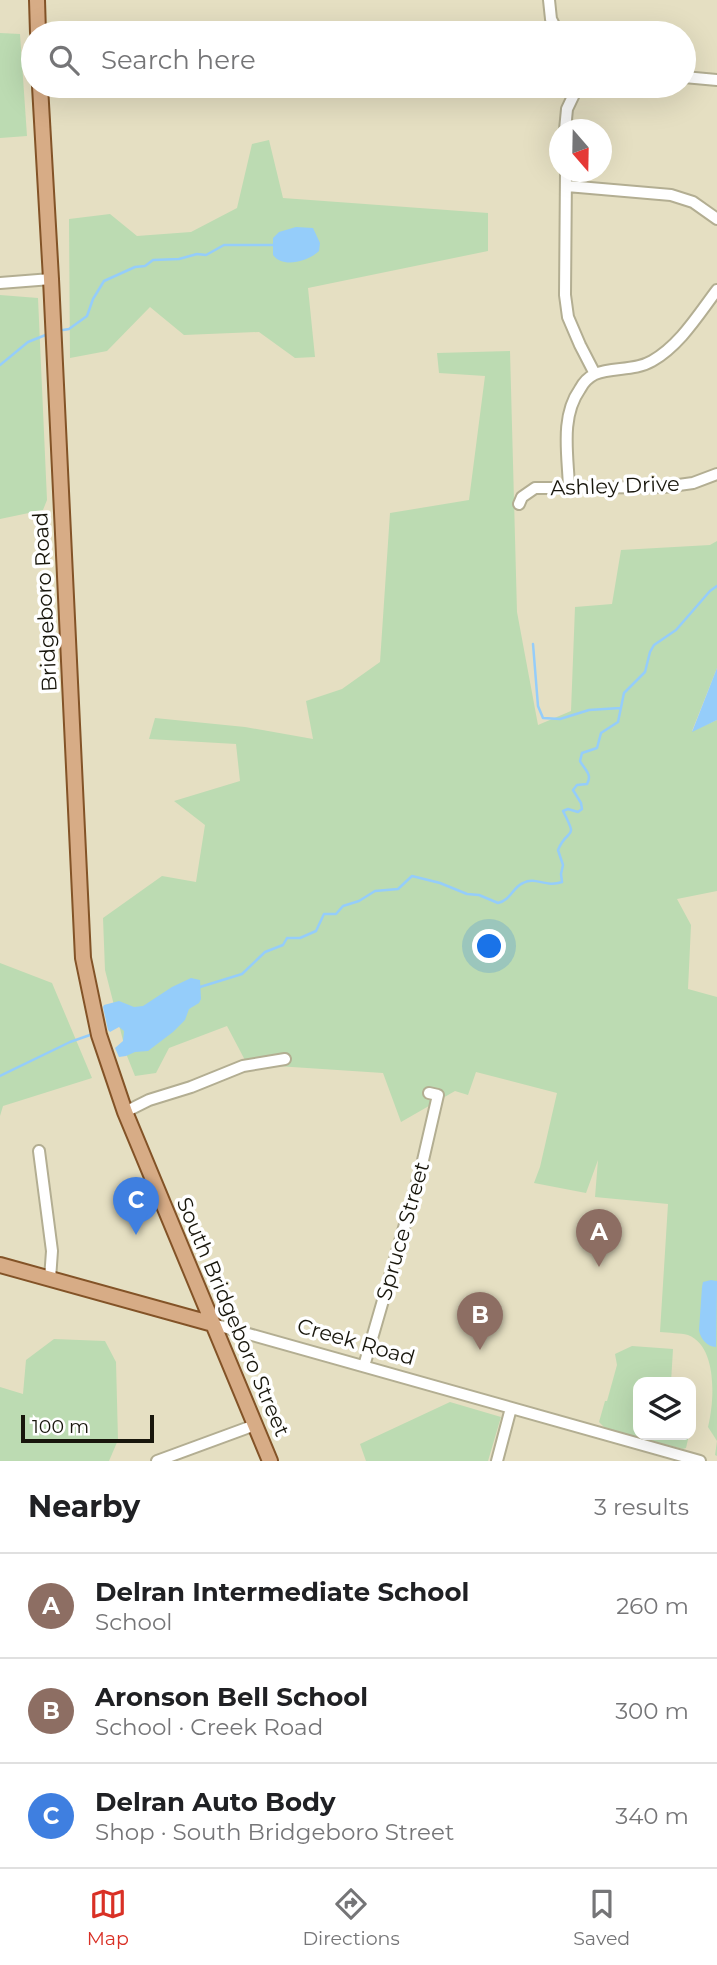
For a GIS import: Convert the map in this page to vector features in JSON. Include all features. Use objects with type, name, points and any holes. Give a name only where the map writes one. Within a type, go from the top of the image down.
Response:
[{"type":"main road","points":[[37,0],[38,21]]},
{"type":"main road","name":"Bridgeboro Road","points":[[41,98],[83,958],[99,1035],[125,1112]]},
{"type":"main road","name":"South Bridgeboro Street","points":[[125,1112],[270,1461]]},
{"type":"main road","name":"Creek Road","points":[[0,1265],[213,1324]]},
{"type":"street","points":[[549,0],[552,21]]},
{"type":"street","points":[[696,78],[717,80]]},
{"type":"street","points":[[566,119],[572,98]]},
{"type":"street","points":[[567,182],[565,295],[568,317],[595,374]]},
{"type":"street","points":[[567,186],[671,195],[693,202],[717,219]]},
{"type":"street","points":[[0,283],[51,279]]},
{"type":"street","points":[[569,488],[568,412],[583,384],[595,374],[653,361],[671,348],[717,290]]},
{"type":"street","name":"Ashley Drive","points":[[519,504],[522,497],[535,488],[664,487],[693,484],[717,474]]},
{"type":"street","points":[[125,1112],[149,1100],[243,1066],[285,1059]]},
{"type":"street","name":"Spruce Street","points":[[364,1366],[421,1169],[433,1094]]},
{"type":"street","points":[[38,1151],[52,1251],[50,1279]]},
{"type":"street","name":"Creek Road","points":[[213,1324],[701,1461]]},
{"type":"street","points":[[497,1461],[511,1408]]},
{"type":"street","points":[[157,1461],[255,1425]]},
{"type":"green space","points":[[0,33],[20,34],[21,98],[24,98],[27,136],[0,138]]},
{"type":"green space","points":[[269,140],[283,198],[488,213],[488,251],[308,288],[315,357],[295,358],[259,332],[184,335],[150,307],[107,351],[70,358],[69,219],[110,214],[137,236],[191,232],[237,208],[252,144]]},
{"type":"green space","points":[[0,295],[38,298],[47,500],[43,510],[0,519]]},
{"type":"green space","points":[[510,351],[517,612],[538,725],[571,711],[575,607],[612,604],[621,550],[710,545],[717,541],[717,668],[692,731],[717,720],[717,891],[677,899],[691,925],[688,989],[717,997],[717,1441],[708,1427],[712,1375],[704,1350],[688,1335],[660,1332],[668,1204],[595,1197],[598,1160],[586,1193],[534,1183],[557,1093],[476,1072],[468,1095],[455,1091],[401,1122],[383,1073],[247,1064],[227,1026],[169,1048],[156,1073],[135,1076],[127,1056],[105,970],[103,918],[162,876],[196,882],[205,825],[174,801],[240,781],[236,744],[149,739],[155,718],[245,727],[313,739],[306,701],[342,689],[380,662],[390,513],[469,500],[485,376],[439,373],[437,353]]},
{"type":"green space","points":[[0,963],[52,983],[92,1078],[3,1106],[0,1116]]},
{"type":"green space","points":[[54,1339],[105,1341],[116,1362],[118,1440],[109,1461],[0,1461],[0,1387],[23,1394],[26,1360]]},
{"type":"green space","points":[[632,1346],[673,1349],[671,1377],[633,1377],[633,1436],[605,1428],[599,1422],[617,1365],[615,1354]]},
{"type":"green space","points":[[450,1402],[501,1417],[488,1461],[366,1461],[360,1444]]},
{"type":"green space","points":[[650,1440],[688,1440],[686,1448]]},
{"type":"water","points":[[296,227],[313,228],[320,243],[319,251],[296,262],[283,262],[273,255],[273,238],[279,232]]},
{"type":"water","points":[[717,668],[717,720],[692,732]]},
{"type":"water","points":[[191,978],[200,980],[201,999],[189,1009],[185,1020],[148,1051],[119,1057],[115,1048],[123,1041],[124,1031],[119,1027],[110,1032],[108,1030],[104,1005],[119,1001],[134,1007],[143,1006]]},
{"type":"water","points":[[717,1281],[716,1347],[704,1342],[699,1330],[703,1282]]},
{"type":"waterway","points":[[63,330],[69,329],[87,316],[104,281],[135,267],[145,266],[153,260],[206,255],[224,245],[273,245]]},
{"type":"waterway","points":[[0,365],[28,342],[48,334]]},
{"type":"waterway","points":[[200,987],[242,974],[265,952],[283,945],[287,938],[300,938],[316,931],[324,914],[336,914],[343,906],[359,901],[375,891],[398,889],[412,876],[498,903],[528,881],[551,884],[562,882],[563,865],[558,850],[571,831],[563,811],[568,809],[578,812],[582,809],[573,790],[577,785],[587,784],[589,780],[580,761],[582,753],[597,748],[601,733],[618,722],[624,693],[645,672],[654,645],[676,630],[717,586]]},
{"type":"waterway","points":[[533,644],[538,706],[543,718],[560,719],[589,710],[620,708]]},
{"type":"waterway","points":[[0,1076],[90,1035]]},
{"type":"place","name":"Delran Auto Body","points":[[136,1235]]},
{"type":"place","name":"Delran Intermediate School","points":[[599,1267]]},
{"type":"place","name":"Aronson Bell School","points":[[480,1350]]}]
